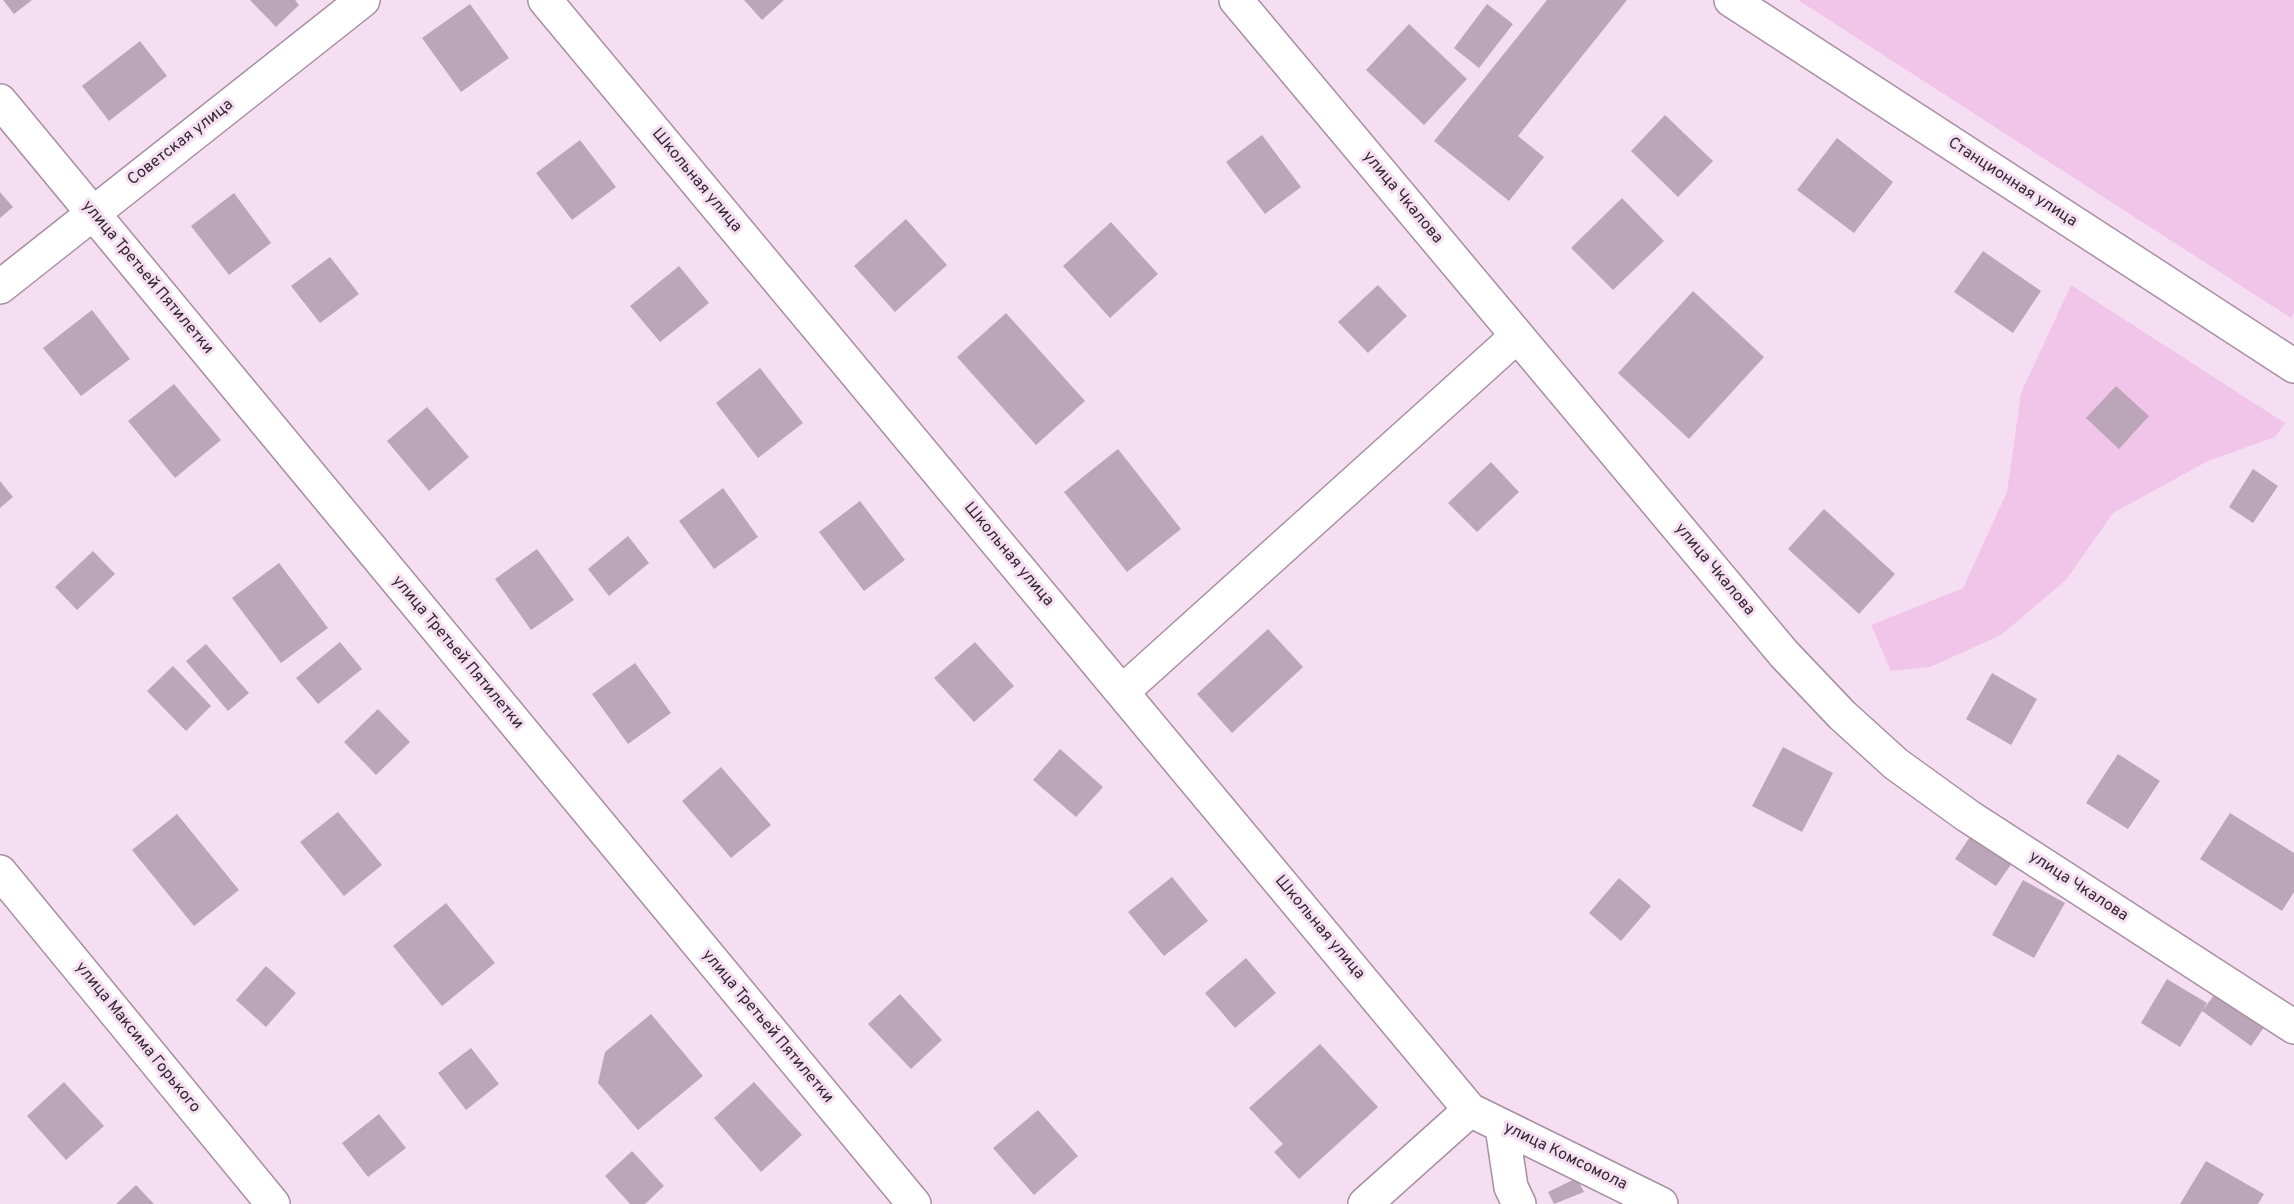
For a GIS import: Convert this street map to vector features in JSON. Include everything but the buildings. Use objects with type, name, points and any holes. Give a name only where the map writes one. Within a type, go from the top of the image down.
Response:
[{"type":"street","name":"Советская улица","points":[[0,287],[363,0]]},
{"type":"street","name":"Школьная улица","points":[[545,0],[1470,1110]]},
{"type":"street","name":"улица Чкалова","points":[[1236,0],[1784,654],[1842,715],[1896,764],[1968,816],[2294,1027]]},
{"type":"street","name":"Станционная улица","points":[[1731,0],[2294,366]]},
{"type":"street","name":"улица Третьей Пятилетки","points":[[0,101],[914,1204]]},
{"type":"street","points":[[1122,692],[1517,336]]},
{"type":"street","name":"улица Максима Горького","points":[[0,872],[273,1204]]},
{"type":"street","points":[[1365,1204],[1470,1110]]},
{"type":"street","name":"улица Комсомола","points":[[1470,1110],[1660,1204]]},
{"type":"street","points":[[1503,1127],[1511,1187],[1520,1204]]},
{"type":"shaded area","points":[[1798,0],[2294,0],[2294,313],[2291,318]]},
{"type":"shaded area","points":[[2071,285],[2285,423],[2275,437],[2208,461],[2113,513],[2066,580],[2001,635],[1930,667],[1891,671],[1871,625],[1963,588],[2007,492],[2021,393]]}]
